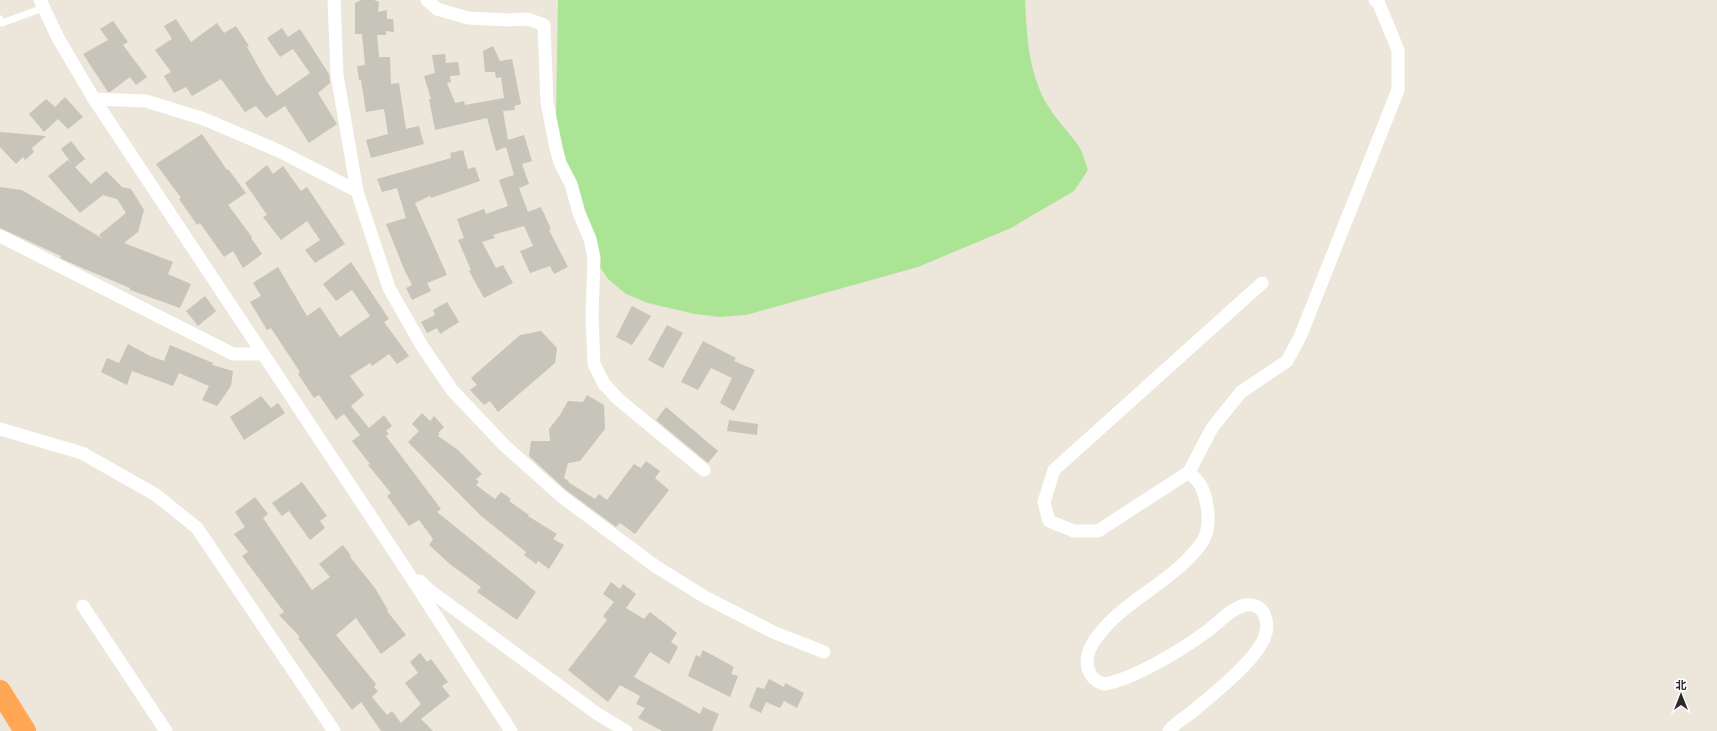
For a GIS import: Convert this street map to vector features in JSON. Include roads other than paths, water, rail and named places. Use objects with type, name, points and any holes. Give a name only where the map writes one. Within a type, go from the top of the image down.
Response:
[{"type":"highway","points":[[0,691],[25,731]]},
{"type":"street","points":[[334,0],[337,76],[357,191],[389,288],[422,346],[452,390],[504,445],[562,496],[655,566],[705,597],[773,632],[824,652]]},
{"type":"street","points":[[427,0],[437,9],[455,15],[486,20],[528,19],[544,25],[547,102],[555,144],[560,163],[571,184],[579,213],[590,238],[594,258],[592,317],[594,364],[604,384],[618,399],[704,470]]},
{"type":"street","points":[[1262,283],[1054,470],[1044,502],[1048,521],[1074,531],[1098,531],[1189,472],[1212,428],[1241,392],[1287,362],[1300,337],[1398,90],[1398,50],[1379,4],[1375,0]]},
{"type":"street","points":[[41,4],[58,38],[94,99],[399,559],[511,731]]},
{"type":"street","points":[[94,99],[146,102],[204,119],[279,151],[357,191]]},
{"type":"street","points":[[0,236],[233,354],[262,354]]},
{"type":"street","points":[[0,428],[82,452],[156,495],[197,528],[334,731]]},
{"type":"street","points":[[1169,731],[1209,698],[1247,662],[1264,640],[1267,627],[1267,621],[1263,611],[1255,606],[1245,605],[1232,612],[1184,648],[1127,677],[1104,684],[1096,681],[1090,673],[1087,664],[1088,653],[1102,630],[1116,616],[1182,565],[1196,551],[1204,538],[1208,523],[1206,500],[1201,486],[1189,472]]},
{"type":"street","points":[[399,559],[429,590],[596,713],[626,731]]},
{"type":"street","points":[[83,606],[166,731]]},
{"type":"lane","points":[[0,19],[2,23],[41,4]]}]
